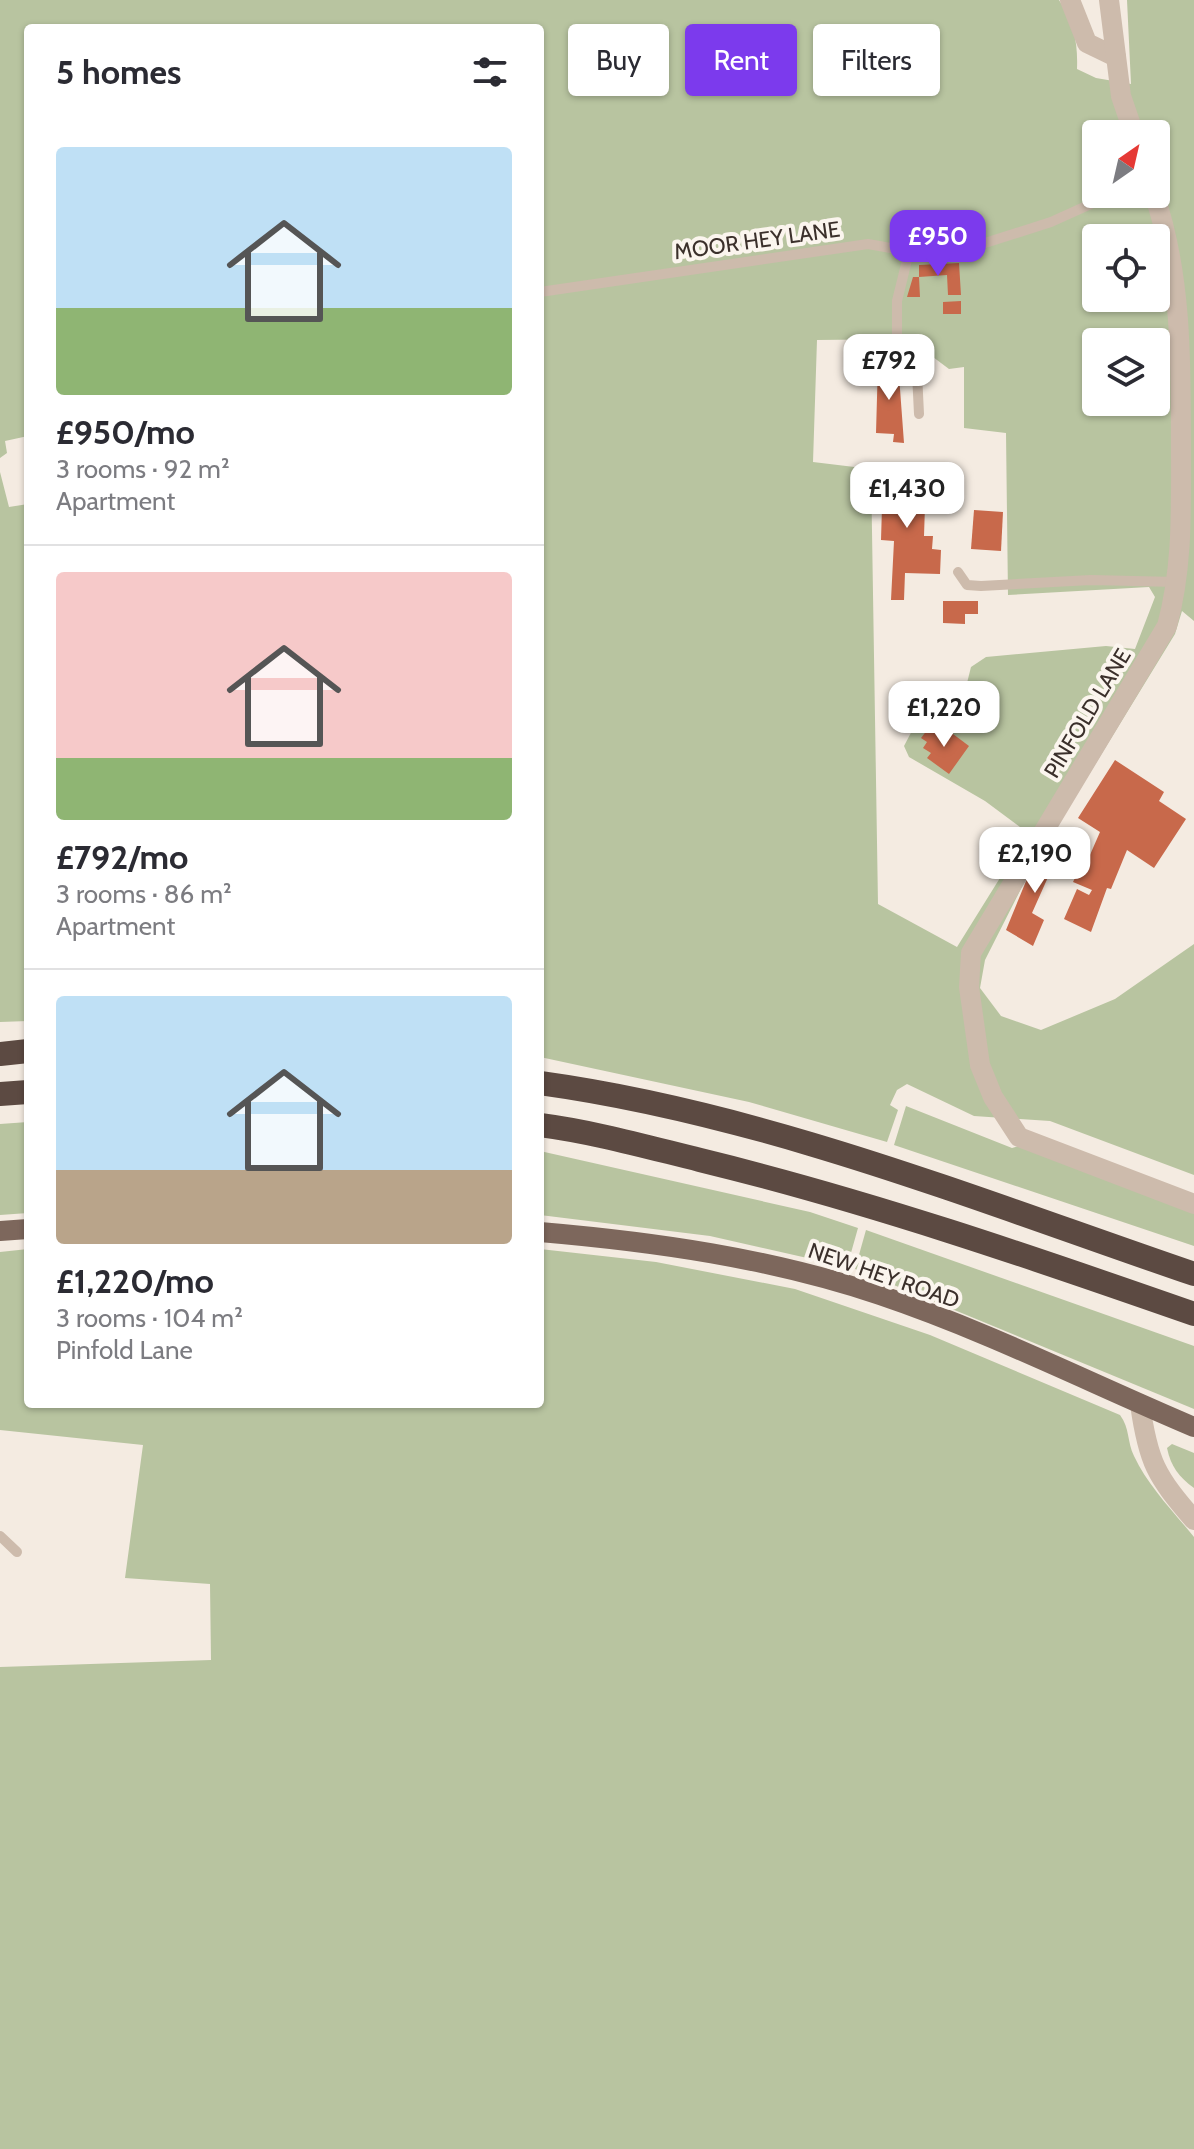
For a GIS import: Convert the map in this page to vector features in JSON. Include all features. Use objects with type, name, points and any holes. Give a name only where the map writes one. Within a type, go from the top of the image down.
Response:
[{"type":"highway","points":[[0,1054],[24,1051]]},
{"type":"highway","points":[[544,1084],[589,1090],[750,1128],[852,1158],[1194,1274]]},
{"type":"highway","points":[[0,1094],[24,1092]]},
{"type":"highway","points":[[544,1126],[577,1130],[874,1206],[1194,1314]]},
{"type":"main road","points":[[0,1231],[24,1229]]},
{"type":"main road","name":"NEW HEY ROAD","points":[[544,1232],[713,1252],[847,1285],[919,1309],[1194,1427]]},
{"type":"street","points":[[1070,0],[1087,43],[1116,57]]},
{"type":"street","points":[[1109,0],[1121,96],[1129,120]]},
{"type":"street","name":"PINFOLD LANE","points":[[1158,208],[1169,246],[1181,363],[1181,544],[1177,582],[1167,626],[971,953],[969,987],[980,1065],[993,1097],[1019,1137],[1194,1204]]},
{"type":"street","points":[[1140,1404],[1145,1443],[1158,1478],[1194,1520]]},
{"type":"lane","name":"MOOR HEY LANE","points":[[544,291],[868,244],[941,257],[1051,222],[1082,208]]},
{"type":"lane","points":[[909,252],[897,301],[897,336],[917,373],[919,414]]},
{"type":"lane","points":[[958,572],[967,585],[981,586],[1091,580],[1177,582]]},
{"type":"lane","points":[[0,1536],[17,1552]]},
{"type":"green space","points":[[0,0],[1059,0],[1074,33],[1077,69],[1096,78],[1131,84],[1127,0],[1194,0],[1194,621],[1182,611],[1175,634],[1031,869],[985,960],[980,988],[1001,1016],[1041,1030],[1115,999],[1194,944],[1194,1175],[1050,1121],[974,1116],[907,1084],[897,1090],[890,1105],[898,1110],[887,1142],[749,1102],[544,1058],[544,24],[24,24],[24,437],[5,441],[7,453],[0,458]],"holes":[[[909,339],[949,369],[964,367],[964,428],[1006,433],[1008,595],[1149,587],[1155,597],[1135,649],[1106,646],[986,657],[971,667],[966,687],[945,710],[927,713],[914,727],[904,746],[909,757],[985,801],[1028,833],[957,947],[878,904],[871,469],[813,462],[817,340]]]},
{"type":"green space","points":[[0,472],[9,507],[24,505],[24,1021],[0,1022]]},
{"type":"green space","points":[[906,1106],[1012,1148],[1023,1145],[1194,1212],[1194,1246],[894,1145]]},
{"type":"green space","points":[[24,1122],[24,1213],[0,1215],[0,1124]]},
{"type":"green space","points":[[544,1152],[810,1212],[858,1228],[847,1267],[710,1236],[544,1215]]},
{"type":"green space","points":[[866,1230],[1194,1346],[1194,1409],[855,1269]]},
{"type":"green space","points":[[24,1249],[24,1408],[544,1408],[544,1249],[656,1262],[795,1289],[930,1335],[1120,1415],[1132,1451],[1146,1478],[1194,1537],[1194,2149],[0,2149],[0,1667],[211,1660],[210,1584],[125,1578],[143,1445],[0,1430],[0,1252]]},
{"type":"green space","points":[[1172,1444],[1194,1453],[1194,1488],[1173,1466],[1167,1448]]},
{"type":"building","points":[[959,263],[961,295],[948,295],[947,275],[919,277],[919,265]]},
{"type":"building","points":[[913,277],[919,277],[920,297],[907,297]]},
{"type":"building","points":[[961,301],[961,314],[943,314],[943,302]]},
{"type":"building","points":[[878,362],[898,362],[904,443],[893,442],[894,434],[876,433]]},
{"type":"building","points":[[883,474],[926,476],[924,536],[933,536],[932,549],[941,550],[940,574],[905,573],[904,600],[891,600],[894,541],[881,540]]},
{"type":"building","points":[[974,510],[1003,512],[1001,551],[971,549]]},
{"type":"building","points":[[943,601],[978,601],[978,614],[965,614],[965,624],[943,623]]},
{"type":"building","points":[[931,725],[945,736],[949,731],[969,746],[949,774],[927,758],[931,753],[923,748],[927,742],[921,738]]},
{"type":"building","points":[[1115,760],[1164,792],[1159,801],[1186,819],[1154,868],[1127,850],[1111,889],[1107,888],[1091,932],[1064,919],[1077,889],[1089,895],[1092,890],[1073,882],[1082,863],[1086,864],[1100,832],[1078,818]]},
{"type":"building","points":[[1049,843],[1059,848],[1057,853],[1072,860],[1066,873],[1053,866],[1032,913],[1044,920],[1033,946],[1006,930],[1031,869]]}]
